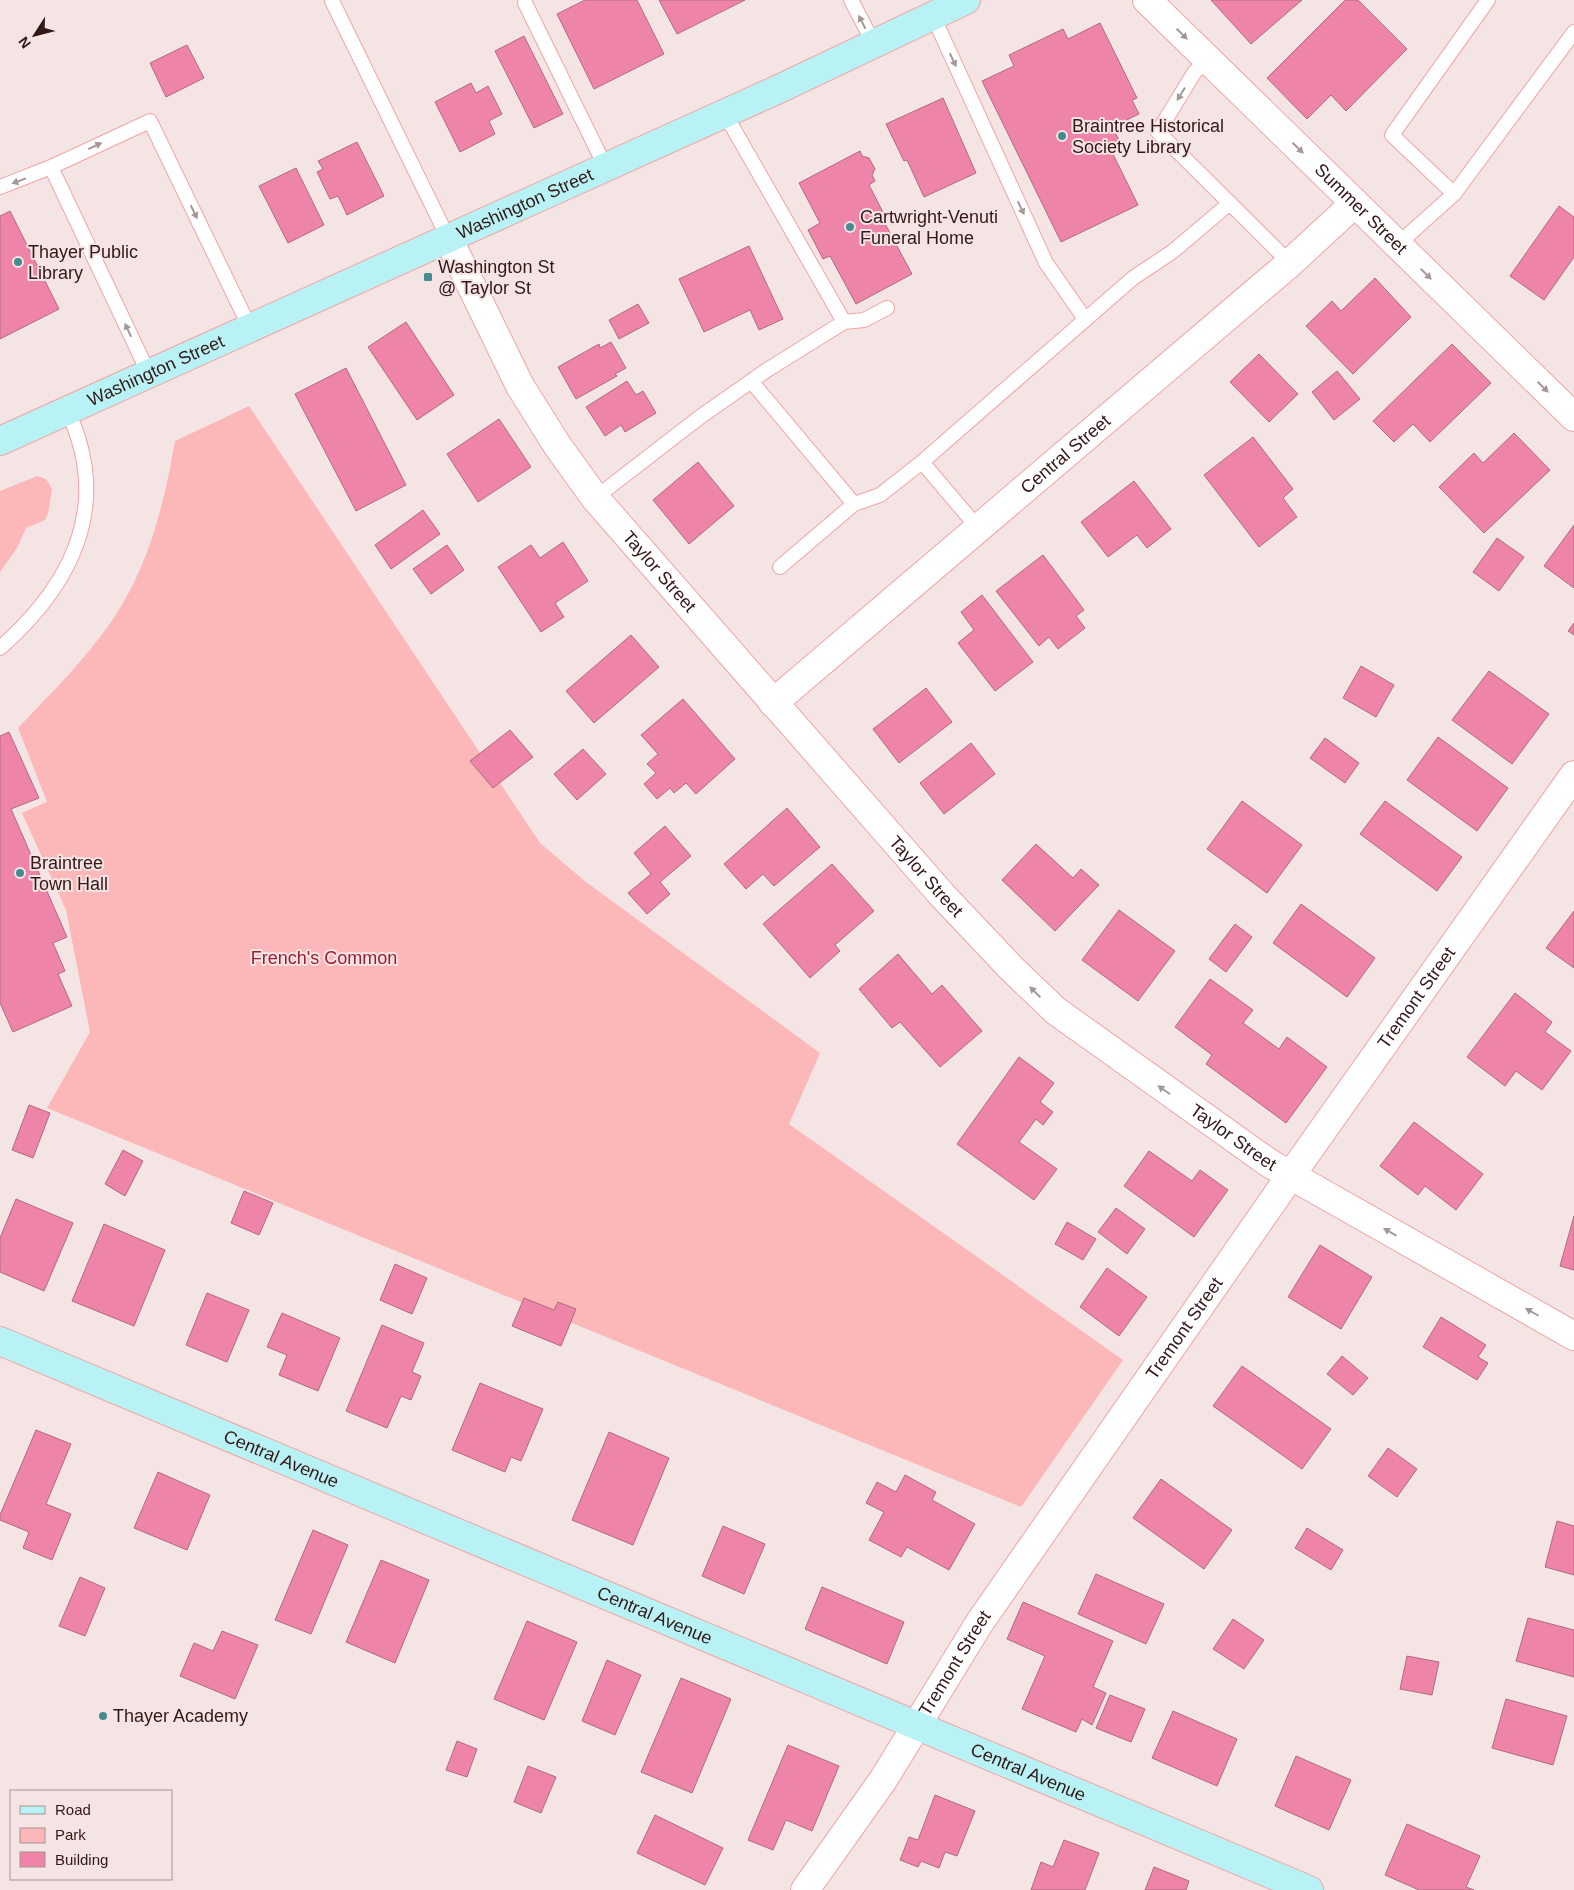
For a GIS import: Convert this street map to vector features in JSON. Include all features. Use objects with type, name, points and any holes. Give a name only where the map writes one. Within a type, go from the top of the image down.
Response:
[{"type":"main road","name":"Washington Street","points":[[0,441],[726,114],[966,0]]},
{"type":"main road","name":"Central Avenue","points":[[0,1341],[1310,1890]]},
{"type":"street","name":"Summer Street","points":[[1147,0],[1574,417]]},
{"type":"street","name":"Central Street","points":[[773,703],[1290,263],[1355,204]]},
{"type":"street","name":"Taylor Street","points":[[449,240],[520,386],[557,445],[595,498],[942,896],[1034,992],[1078,1029],[1248,1150],[1574,1336]]},
{"type":"street","name":"Tremont Street","points":[[805,1890],[883,1780],[980,1622],[1574,775]]},
{"type":"lane","points":[[851,0],[874,44]]},
{"type":"lane","points":[[1454,194],[1392,135],[1488,0]]},
{"type":"lane","points":[[332,1],[449,240]]},
{"type":"lane","points":[[525,3],[606,168]]},
{"type":"lane","points":[[933,16],[1046,263],[1085,320]]},
{"type":"lane","points":[[1397,245],[1454,194],[1574,32]]},
{"type":"lane","points":[[1207,59],[1194,73],[1158,132],[1290,263]]},
{"type":"lane","points":[[726,114],[844,322]]},
{"type":"lane","points":[[0,187],[51,167],[150,121],[250,328]]},
{"type":"lane","points":[[51,167],[149,374]]},
{"type":"lane","points":[[780,567],[854,504],[880,495],[922,462],[1132,278],[1172,252],[1230,203]]},
{"type":"lane","points":[[595,498],[700,416],[751,381],[844,322],[864,320],[886,308]]},
{"type":"lane","points":[[751,381],[854,504]]},
{"type":"lane","points":[[0,648],[26,624],[60,580],[80,533],[86,512],[86,468],[78,435],[67,410]]},
{"type":"lane","points":[[922,462],[978,528]]},
{"type":"green space","name":"French's Common","points":[[249,406],[540,843],[586,882],[820,1053],[789,1124],[1123,1360],[1021,1507],[47,1108],[90,1032],[66,910],[22,813],[47,802],[18,728],[68,675],[103,634],[126,599],[146,556],[153,534],[166,488],[175,441]]},
{"type":"green space","points":[[37,476],[46,479],[52,489],[48,514],[45,520],[26,528],[17,548],[0,572],[0,491]]},
{"type":"building","points":[[585,0],[637,0],[664,54],[594,89],[557,14]]},
{"type":"building","points":[[659,0],[745,0],[677,34]]},
{"type":"building","points":[[1211,0],[1302,0],[1251,44]]},
{"type":"building","points":[[1345,0],[1358,0],[1407,49],[1346,111],[1331,95],[1307,119],[1267,78]]},
{"type":"building","points":[[1100,23],[1137,98],[1132,100],[1139,114],[1112,127],[1121,144],[1110,148],[1138,205],[1061,242],[982,81],[1014,66],[1009,55],[1063,29],[1068,39]]},
{"type":"building","points":[[524,36],[563,114],[534,128],[495,51]]},
{"type":"building","points":[[187,45],[204,78],[166,97],[150,63]]},
{"type":"building","points":[[471,83],[476,93],[488,86],[502,114],[489,121],[495,134],[460,152],[435,102]]},
{"type":"building","points":[[943,98],[976,173],[924,197],[907,160],[904,161],[886,124]]},
{"type":"building","points":[[357,142],[384,196],[347,215],[338,196],[330,199],[317,172],[323,169],[318,161]]},
{"type":"building","name":"Cartwright-Venuti Funeral Home","points":[[860,151],[862,156],[869,158],[875,169],[872,175],[875,181],[869,185],[885,216],[882,218],[912,274],[856,304],[830,256],[823,259],[808,230],[820,223],[799,183]]},
{"type":"building","points":[[296,168],[324,225],[288,243],[259,186]]},
{"type":"building","points":[[1559,206],[1574,217],[1574,257],[1544,300],[1510,276]]},
{"type":"building","name":"Thayer Public Library","points":[[10,211],[59,309],[0,339],[0,216]]},
{"type":"building","points":[[749,246],[783,319],[759,330],[750,310],[704,332],[679,279]]},
{"type":"building","points":[[1375,278],[1411,317],[1353,374],[1306,326],[1332,301],[1341,311]]},
{"type":"building","points":[[638,304],[649,323],[619,339],[609,320]]},
{"type":"building","points":[[406,322],[454,395],[417,420],[368,347]]},
{"type":"building","points":[[611,342],[626,368],[615,374],[617,376],[576,399],[558,367],[599,344],[600,348]]},
{"type":"building","points":[[1452,344],[1491,383],[1430,442],[1413,424],[1394,442],[1373,421]]},
{"type":"building","points":[[1259,354],[1298,394],[1269,422],[1230,382]]},
{"type":"building","points":[[346,368],[406,485],[356,511],[295,394]]},
{"type":"building","points":[[1337,371],[1360,399],[1334,420],[1312,392]]},
{"type":"building","points":[[627,381],[636,395],[643,391],[656,413],[625,432],[621,425],[605,436],[586,407]]},
{"type":"building","points":[[499,419],[531,467],[478,502],[447,454]]},
{"type":"building","points":[[1514,433],[1550,470],[1484,533],[1439,487],[1474,453],[1483,463]]},
{"type":"building","points":[[1253,437],[1293,489],[1283,498],[1297,517],[1259,547],[1204,475]]},
{"type":"building","points":[[698,462],[734,506],[689,544],[653,500]]},
{"type":"building","points":[[1134,481],[1171,529],[1147,548],[1137,535],[1108,557],[1081,522]]},
{"type":"building","points":[[423,510],[440,534],[391,569],[375,545]]},
{"type":"building","points":[[1574,525],[1574,588],[1544,566]]},
{"type":"building","points":[[1497,538],[1524,557],[1499,591],[1473,572]]},
{"type":"building","points":[[563,542],[588,581],[555,603],[564,617],[541,632],[498,567],[531,545],[540,558]]},
{"type":"building","points":[[447,545],[464,570],[431,594],[413,569]]},
{"type":"building","points":[[1043,555],[1084,610],[1076,616],[1085,628],[1058,649],[1049,637],[1039,646],[996,591]]},
{"type":"building","points":[[982,595],[1033,662],[995,691],[958,643],[974,630],[961,612]]},
{"type":"building","points":[[1574,623],[1574,635],[1568,631]]},
{"type":"building","points":[[631,635],[659,667],[594,723],[566,691]]},
{"type":"building","points":[[1361,666],[1394,685],[1376,717],[1343,698]]},
{"type":"building","points":[[1489,671],[1549,714],[1512,764],[1452,720]]},
{"type":"building","points":[[926,688],[952,722],[899,763],[873,729]]},
{"type":"building","points":[[683,699],[735,759],[696,794],[686,783],[674,793],[670,788],[657,799],[644,784],[656,773],[647,764],[658,754],[641,735]]},
{"type":"building","points":[[510,730],[533,757],[493,788],[470,761]]},
{"type":"building","name":"Braintree Town Hall","points":[[9,732],[39,798],[11,809],[67,937],[53,943],[65,971],[58,974],[72,1006],[13,1032],[0,1003],[0,736]]},
{"type":"building","points":[[1438,737],[1508,788],[1477,831],[1407,780]]},
{"type":"building","points":[[1325,738],[1359,763],[1345,783],[1310,758]]},
{"type":"building","points":[[971,743],[995,774],[944,814],[920,783]]},
{"type":"building","points":[[583,749],[606,774],[577,800],[554,774]]},
{"type":"building","points":[[1242,801],[1302,845],[1267,893],[1207,849]]},
{"type":"building","points":[[1385,801],[1462,857],[1437,891],[1360,834]]},
{"type":"building","points":[[787,808],[820,847],[774,886],[763,874],[746,889],[724,864]]},
{"type":"building","points":[[665,826],[691,856],[660,882],[670,894],[647,914],[628,893],[651,874],[634,853]]},
{"type":"building","points":[[1036,844],[1073,878],[1081,869],[1099,885],[1055,931],[1002,880]]},
{"type":"building","points":[[832,864],[874,911],[835,945],[840,951],[810,978],[763,924]]},
{"type":"building","points":[[1301,904],[1375,958],[1347,997],[1273,943]]},
{"type":"building","points":[[1119,910],[1175,951],[1138,1001],[1082,960]]},
{"type":"building","points":[[1574,911],[1574,968],[1546,948]]},
{"type":"building","points":[[1235,924],[1252,937],[1226,972],[1209,959]]},
{"type":"building","points":[[898,954],[932,994],[942,985],[982,1031],[940,1067],[900,1022],[892,1028],[859,989]]},
{"type":"building","points":[[1210,979],[1253,1010],[1243,1023],[1279,1049],[1287,1037],[1327,1067],[1286,1123],[1206,1064],[1212,1055],[1175,1027]]},
{"type":"building","points":[[1515,993],[1552,1022],[1545,1032],[1571,1051],[1542,1090],[1516,1071],[1505,1086],[1467,1057]]},
{"type":"building","points":[[1019,1057],[1054,1083],[1040,1102],[1053,1112],[1043,1125],[1036,1119],[1019,1142],[1057,1169],[1034,1200],[957,1144]]},
{"type":"building","points":[[29,1105],[50,1113],[33,1158],[12,1150]]},
{"type":"building","points":[[1414,1122],[1483,1174],[1456,1210],[1425,1186],[1418,1195],[1380,1166]]},
{"type":"building","points":[[123,1150],[143,1161],[125,1196],[105,1184]]},
{"type":"building","points":[[1149,1151],[1192,1181],[1200,1170],[1228,1190],[1194,1237],[1124,1186]]},
{"type":"building","points":[[244,1191],[273,1203],[259,1235],[231,1223]]},
{"type":"building","points":[[16,1199],[73,1223],[44,1291],[0,1272],[0,1238]]},
{"type":"building","points":[[1116,1208],[1145,1229],[1127,1254],[1098,1232]]},
{"type":"building","points":[[1574,1216],[1574,1270],[1560,1266]]},
{"type":"building","points":[[1067,1222],[1096,1239],[1083,1260],[1055,1244]]},
{"type":"building","points":[[104,1224],[165,1250],[134,1326],[72,1301]]},
{"type":"building","points":[[1320,1245],[1372,1277],[1341,1329],[1288,1297]]},
{"type":"building","points":[[395,1264],[427,1278],[412,1314],[380,1300]]},
{"type":"building","points":[[1107,1268],[1147,1297],[1119,1336],[1080,1307]]},
{"type":"building","points":[[207,1293],[249,1310],[227,1362],[186,1345]]},
{"type":"building","points":[[524,1298],[554,1310],[558,1302],[576,1309],[561,1346],[512,1326]]},
{"type":"building","points":[[282,1313],[340,1338],[318,1391],[279,1375],[287,1355],[267,1347]]},
{"type":"building","points":[[1441,1317],[1486,1345],[1478,1357],[1488,1363],[1477,1380],[1423,1347]]},
{"type":"building","points":[[382,1325],[424,1343],[412,1372],[421,1376],[411,1400],[401,1396],[387,1428],[346,1411]]},
{"type":"building","points":[[1342,1356],[1368,1378],[1353,1395],[1327,1374]]},
{"type":"building","points":[[1242,1366],[1331,1429],[1302,1469],[1213,1406]]},
{"type":"building","points":[[480,1383],[543,1409],[521,1461],[511,1457],[505,1472],[452,1450]]},
{"type":"building","points":[[36,1430],[71,1444],[46,1504],[71,1514],[52,1560],[23,1548],[29,1532],[0,1520],[0,1515]]},
{"type":"building","points":[[609,1432],[669,1458],[633,1545],[572,1520]]},
{"type":"building","points":[[1388,1448],[1417,1469],[1397,1497],[1368,1476]]},
{"type":"building","points":[[158,1472],[210,1495],[187,1550],[134,1528]]},
{"type":"building","points":[[905,1475],[936,1492],[932,1500],[975,1524],[949,1570],[907,1547],[901,1557],[869,1540],[884,1512],[866,1503],[877,1482],[896,1492]]},
{"type":"building","points":[[1161,1479],[1232,1530],[1204,1569],[1133,1518]]},
{"type":"building","points":[[1557,1521],[1574,1526],[1574,1575],[1545,1567]]},
{"type":"building","points":[[723,1526],[765,1544],[744,1594],[702,1576]]},
{"type":"building","points":[[1307,1528],[1343,1550],[1331,1570],[1295,1548]]},
{"type":"building","points":[[313,1530],[348,1545],[311,1634],[275,1620]]},
{"type":"building","points":[[381,1560],[429,1580],[395,1663],[346,1642]]},
{"type":"building","points":[[1096,1574],[1164,1604],[1146,1644],[1078,1614]]},
{"type":"building","points":[[80,1577],[105,1588],[85,1636],[59,1626]]},
{"type":"building","points":[[822,1587],[904,1622],[887,1664],[805,1629]]},
{"type":"building","points":[[1023,1602],[1113,1641],[1093,1687],[1106,1693],[1092,1725],[1082,1719],[1076,1732],[1022,1709],[1045,1656],[1007,1639]]},
{"type":"building","points":[[1528,1618],[1574,1630],[1574,1677],[1516,1661]]},
{"type":"building","points":[[1233,1619],[1264,1640],[1244,1669],[1213,1649]]},
{"type":"building","points":[[527,1621],[577,1642],[544,1720],[494,1699]]},
{"type":"building","points":[[222,1631],[258,1645],[235,1699],[180,1676],[194,1643],[213,1651]]},
{"type":"building","points":[[1407,1656],[1439,1662],[1432,1695],[1400,1689]]},
{"type":"building","points":[[607,1660],[641,1675],[615,1735],[582,1721]]},
{"type":"building","points":[[681,1678],[731,1699],[692,1793],[641,1772]]},
{"type":"building","points":[[1110,1695],[1145,1709],[1131,1742],[1096,1728]]},
{"type":"building","points":[[1506,1699],[1567,1716],[1553,1765],[1492,1748]]},
{"type":"building","points":[[1173,1711],[1237,1739],[1217,1786],[1152,1758]]},
{"type":"building","points":[[457,1741],[477,1749],[467,1777],[446,1770]]},
{"type":"building","points":[[788,1745],[839,1766],[812,1831],[786,1820],[773,1850],[748,1840]]},
{"type":"building","points":[[1296,1756],[1351,1780],[1329,1830],[1275,1806]]},
{"type":"building","points":[[528,1766],[556,1777],[541,1813],[514,1802]]},
{"type":"building","points":[[935,1795],[975,1811],[957,1856],[945,1852],[939,1868],[921,1861],[918,1867],[900,1860],[909,1837],[918,1840]]},
{"type":"building","points":[[655,1815],[723,1848],[705,1885],[637,1853]]},
{"type":"building","points":[[1407,1824],[1480,1856],[1466,1887],[1474,1890],[1419,1890],[1385,1875]]},
{"type":"building","points":[[1064,1840],[1099,1853],[1085,1890],[1031,1890],[1041,1862],[1053,1867]]},
{"type":"building","points":[[1154,1867],[1189,1881],[1186,1890],[1145,1890]]},
{"type":"place","name":"Braintree Historical Society Library","points":[[1062,136]]},
{"type":"place","name":"Cartwright-Venuti Funeral Home","points":[[850,227]]},
{"type":"place","name":"Thayer Public Library","points":[[18,262]]},
{"type":"place","name":"Washington St @ Taylor St","points":[[428,277]]},
{"type":"place","name":"Braintree Town Hall","points":[[20,873]]},
{"type":"place","name":"Thayer Academy","points":[[103,1716]]}]
